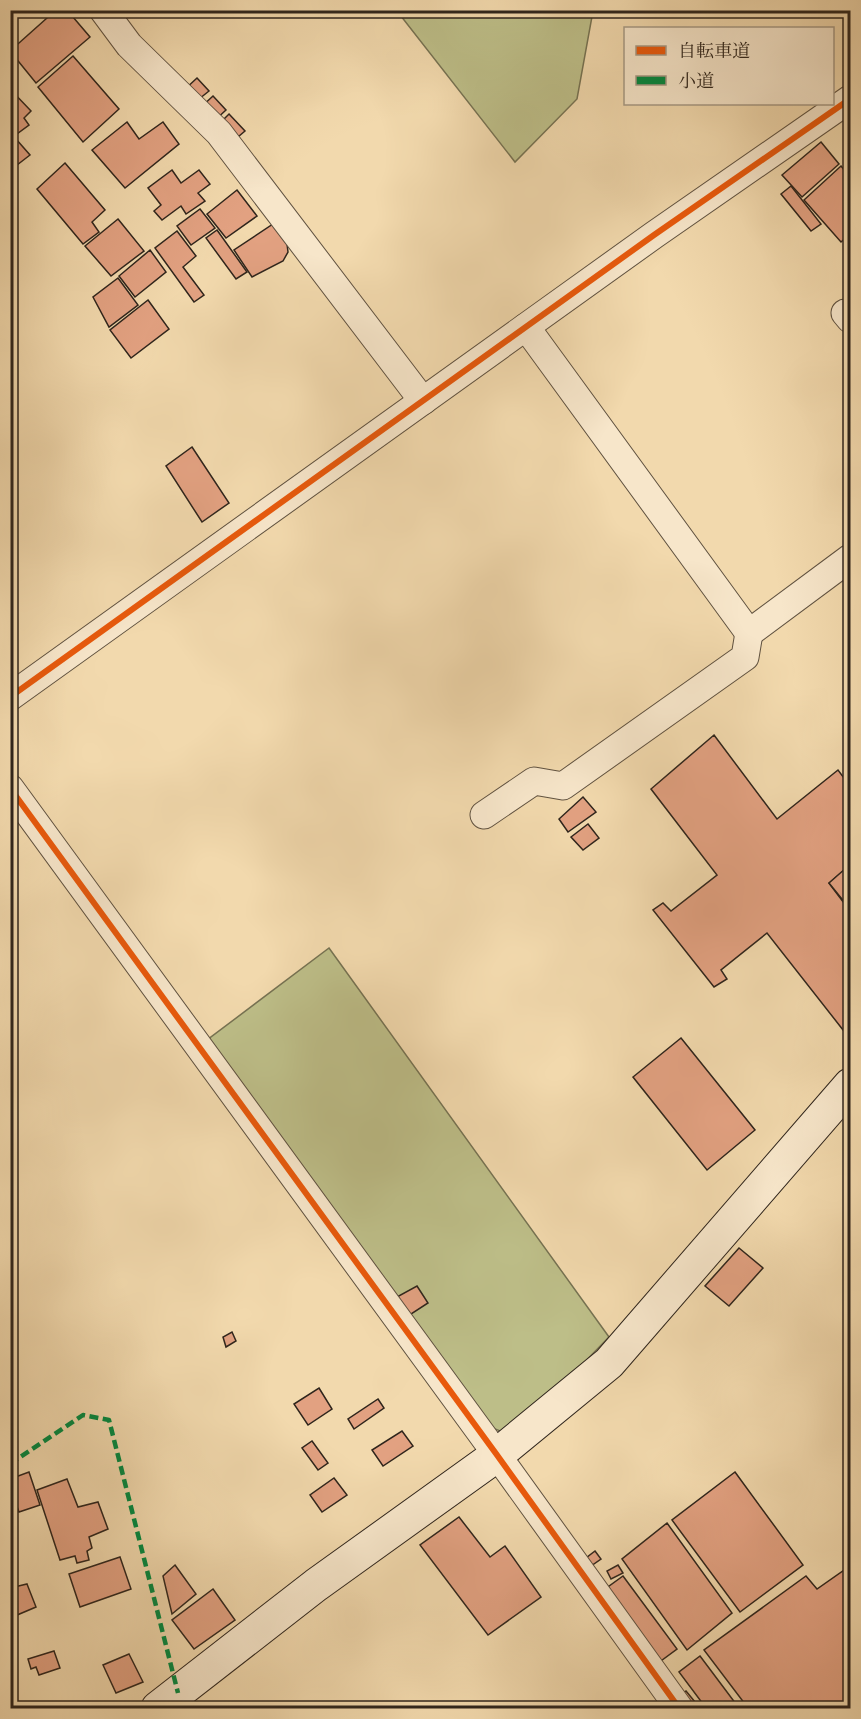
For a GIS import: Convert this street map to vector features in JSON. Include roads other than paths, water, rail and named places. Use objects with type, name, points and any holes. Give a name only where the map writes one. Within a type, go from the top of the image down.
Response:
[{"type":"street","points":[[103,10],[129,45],[219,133],[423,401]]},
{"type":"street","points":[[10,696],[526,327],[850,99]]},
{"type":"street","points":[[526,327],[750,633]]},
{"type":"street","points":[[484,815],[534,781],[563,786],[745,657],[750,633],[850,558]]},
{"type":"street","points":[[10,788],[498,1455],[679,1708]]},
{"type":"street","points":[[158,1708],[316,1585],[498,1455],[609,1363],[850,1085]]}]
